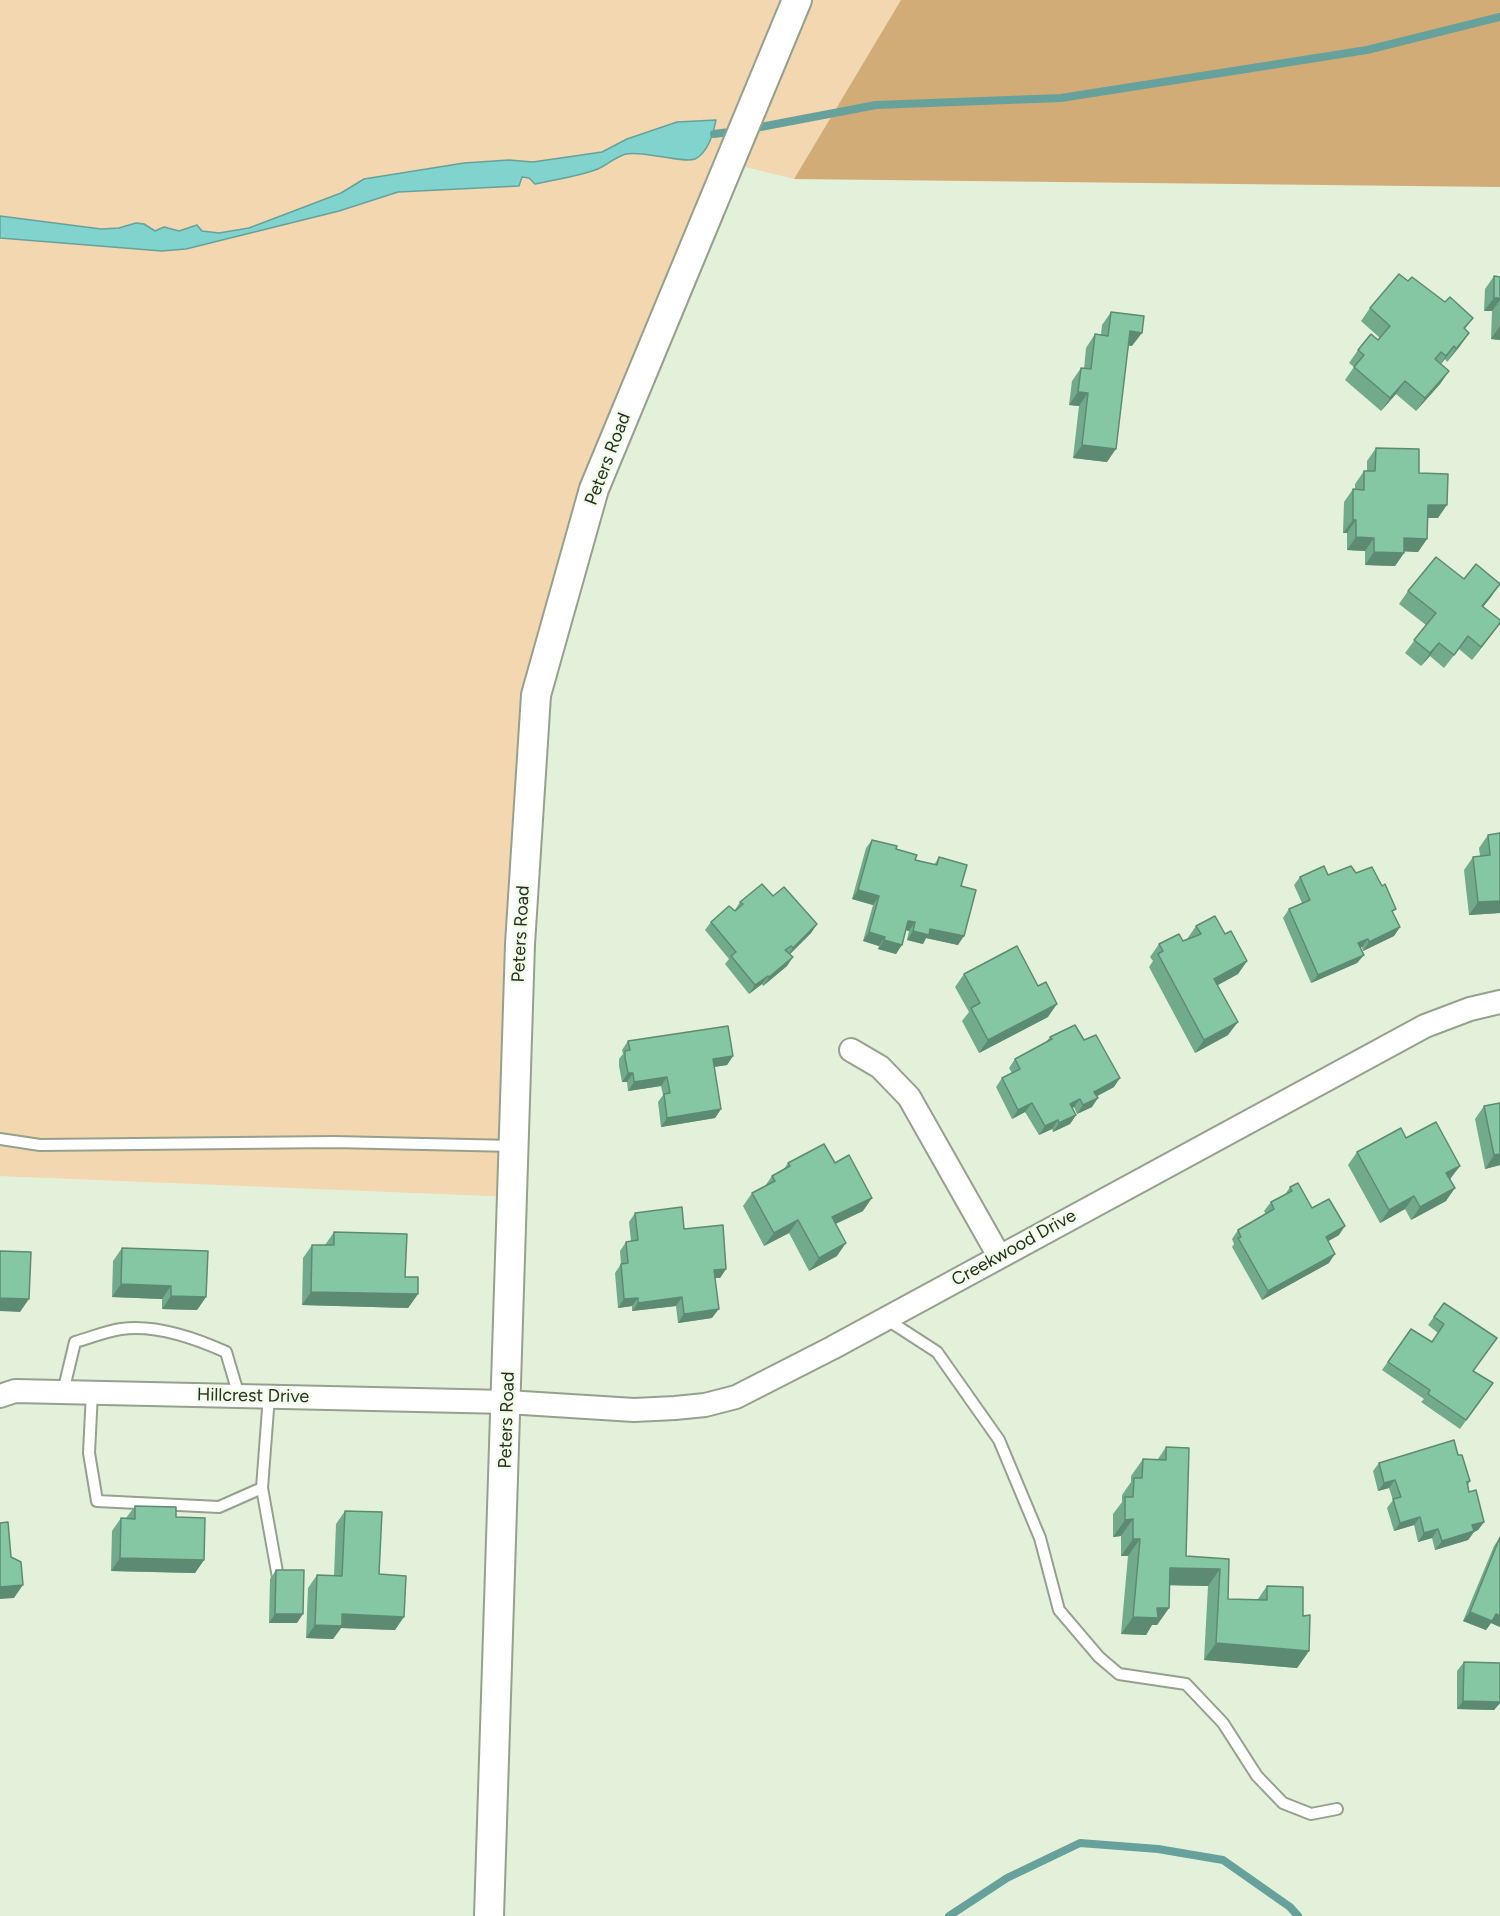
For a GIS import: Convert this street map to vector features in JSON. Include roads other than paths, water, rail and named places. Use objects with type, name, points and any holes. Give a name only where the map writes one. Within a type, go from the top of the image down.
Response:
[{"type":"street","name":"Peters Road","points":[[489,1916],[520,944],[536,695],[594,489],[797,0]]},
{"type":"street","name":"Creekwood Drive","points":[[507,1402],[634,1410],[705,1405],[736,1397],[886,1319],[1425,1026],[1470,1009],[1500,1002]]},
{"type":"street","points":[[851,1050],[880,1067],[909,1097],[999,1256]]},
{"type":"street","name":"Hillcrest Drive","points":[[0,1396],[15,1390],[507,1402]]},
{"type":"lane","points":[[0,1139],[40,1145],[334,1142],[514,1146]]},
{"type":"lane","points":[[886,1319],[937,1352],[999,1440],[1040,1538],[1059,1610],[1099,1657],[1119,1674],[1186,1684],[1223,1723],[1257,1776],[1283,1803],[1311,1814],[1337,1809]]},
{"type":"lane","points":[[63,1392],[75,1342],[122,1329],[159,1330],[200,1341],[226,1352],[239,1396]]},
{"type":"lane","points":[[92,1392],[89,1453],[97,1501],[219,1507],[262,1488]]},
{"type":"lane","points":[[269,1396],[262,1488],[280,1593]]},
{"type":"water","points":[[716,120],[707,147],[695,159],[682,160],[633,153],[619,157],[590,172],[535,184],[529,178],[522,177],[519,186],[398,192],[339,211],[186,249],[162,251],[0,238],[0,216],[101,229],[119,228],[136,223],[144,224],[155,231],[164,227],[179,231],[197,225],[202,231],[219,233],[249,228],[341,193],[364,179],[464,163],[509,160],[533,162],[602,152],[627,139],[677,122]]},
{"type":"waterway","points":[[750,129],[876,105],[1061,98],[1367,50],[1500,17]]},
{"type":"waterway","points":[[714,134],[737,131]]},
{"type":"waterway","points":[[949,1916],[1007,1878],[1080,1843],[1158,1849],[1223,1860],[1290,1907],[1298,1916]]}]
